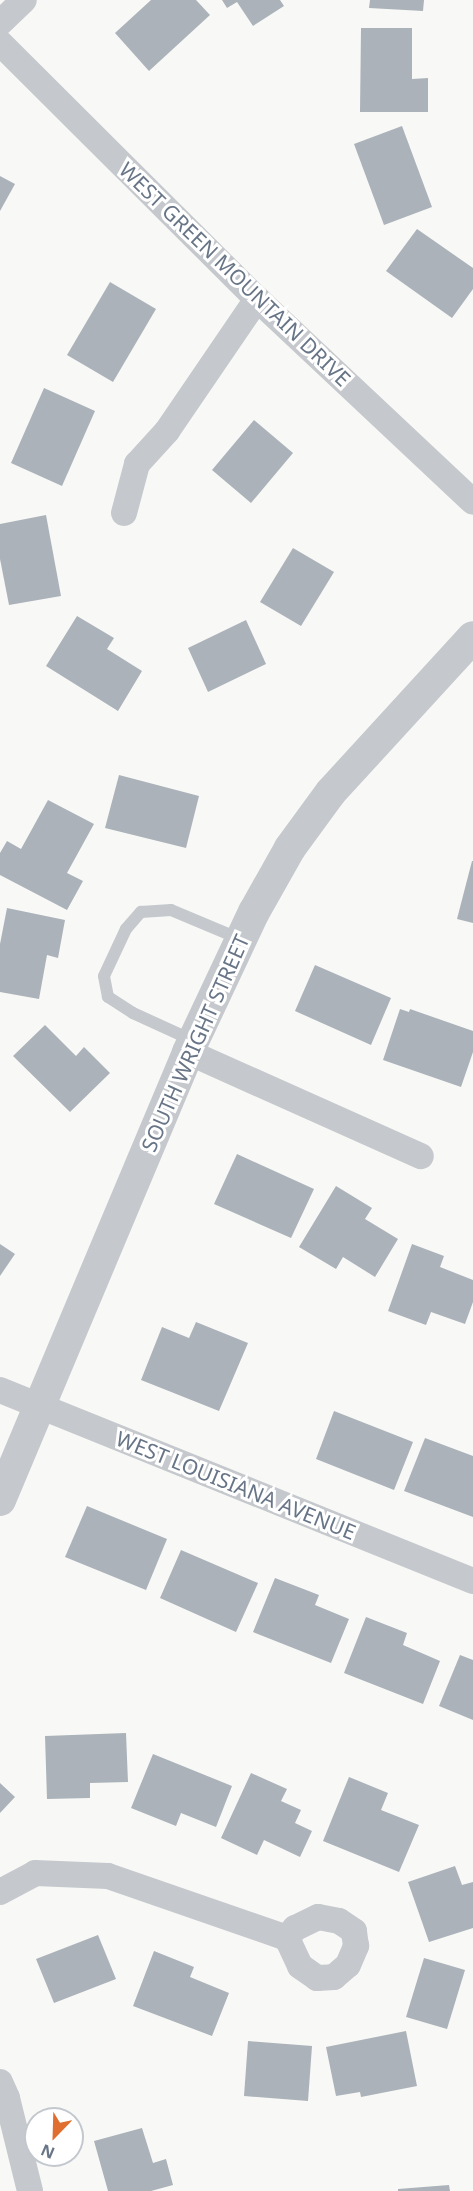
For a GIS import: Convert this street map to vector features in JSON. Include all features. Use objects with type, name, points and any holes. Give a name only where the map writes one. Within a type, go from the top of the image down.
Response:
[{"type":"street","points":[[0,22],[24,0]]},
{"type":"street","name":"WEST GREEN MOUNTAIN DRIVE","points":[[0,43],[257,299],[473,502]]},
{"type":"street","points":[[124,513],[136,464],[167,431],[257,299]]},
{"type":"street","name":"SOUTH WRIGHT STREET","points":[[0,1500],[191,1046],[241,940],[290,848],[331,792],[473,637]]},
{"type":"street","points":[[191,1046],[421,1156]]},
{"type":"street","name":"WEST LOUISIANA AVENUE","points":[[0,1390],[473,1581]]},
{"type":"street","points":[[0,1892],[35,1873],[108,1876],[287,1938]]},
{"type":"street","points":[[0,2082],[7,2098],[30,2191]]},
{"type":"lane","points":[[191,1046],[108,997],[104,976],[126,929],[141,912],[171,910],[241,940]]},
{"type":"building","points":[[151,0],[196,0],[210,15],[149,71],[115,33]]},
{"type":"building","points":[[222,0],[280,0],[284,6],[253,26],[237,2],[227,8]]},
{"type":"building","points":[[370,0],[424,0],[423,11],[369,8]]},
{"type":"building","points":[[361,28],[412,28],[412,79],[428,78],[428,112],[360,112]]},
{"type":"building","points":[[402,126],[432,207],[384,225],[354,144]]},
{"type":"building","points":[[0,176],[15,184],[0,211]]},
{"type":"building","points":[[417,229],[473,268],[473,289],[452,318],[386,271]]},
{"type":"building","points":[[110,282],[156,309],[113,382],[67,355]]},
{"type":"building","points":[[44,388],[95,411],[62,486],[11,463]]},
{"type":"building","points":[[254,420],[293,453],[251,503],[212,470]]},
{"type":"building","points":[[46,515],[61,596],[9,605],[0,559],[0,524]]},
{"type":"building","points":[[293,548],[334,572],[301,626],[260,602]]},
{"type":"building","points":[[77,616],[114,638],[107,649],[142,671],[118,711],[46,666]]},
{"type":"building","points":[[246,620],[266,664],[208,692],[188,648]]},
{"type":"building","points":[[119,775],[199,796],[186,848],[105,828]]},
{"type":"building","points":[[48,800],[94,824],[67,873],[83,881],[67,910],[0,875],[0,853],[7,841],[21,849]]},
{"type":"building","points":[[473,861],[473,923],[457,919]]},
{"type":"building","points":[[7,908],[65,920],[58,958],[47,955],[39,999],[0,992],[0,944]]},
{"type":"building","points":[[315,965],[391,998],[371,1045],[295,1011]]},
{"type":"building","points":[[400,1009],[409,1012],[410,1009],[473,1031],[473,1052],[461,1087],[383,1060]]},
{"type":"building","points":[[45,1025],[76,1056],[84,1047],[110,1073],[70,1112],[13,1056]]},
{"type":"building","points":[[237,1154],[314,1189],[291,1238],[214,1204]]},
{"type":"building","points":[[336,1186],[372,1208],[365,1219],[398,1239],[375,1277],[343,1257],[336,1269],[299,1247]]},
{"type":"building","points":[[0,1244],[15,1254],[0,1276]]},
{"type":"building","points":[[412,1244],[444,1256],[440,1267],[473,1280],[473,1302],[465,1324],[431,1312],[426,1325],[388,1311]]},
{"type":"building","points":[[196,1322],[248,1343],[219,1411],[141,1380],[162,1327],[189,1338]]},
{"type":"building","points":[[334,1411],[413,1442],[394,1490],[316,1459]]},
{"type":"building","points":[[425,1438],[473,1456],[473,1517],[404,1491]]},
{"type":"building","points":[[87,1506],[167,1539],[146,1590],[65,1557]]},
{"type":"building","points":[[181,1550],[258,1583],[236,1632],[160,1598]]},
{"type":"building","points":[[275,1578],[319,1595],[315,1605],[349,1619],[331,1663],[253,1632]]},
{"type":"building","points":[[366,1617],[407,1633],[403,1645],[440,1661],[423,1704],[344,1673]]},
{"type":"building","points":[[460,1655],[473,1660],[473,1720],[439,1706]]},
{"type":"building","points":[[126,1733],[128,1782],[90,1783],[90,1798],[47,1799],[45,1736]]},
{"type":"building","points":[[153,1754],[232,1786],[216,1827],[181,1813],[176,1826],[131,1808]]},
{"type":"building","points":[[251,1773],[287,1789],[281,1801],[301,1810],[295,1823],[312,1831],[300,1857],[264,1840],[257,1855],[221,1838]]},
{"type":"building","points":[[349,1777],[388,1793],[381,1810],[419,1825],[399,1872],[323,1841]]},
{"type":"building","points":[[0,1783],[15,1797],[0,1813]]},
{"type":"building","points":[[455,1866],[462,1885],[473,1882],[473,1928],[429,1942],[408,1882]]},
{"type":"building","points":[[98,1935],[116,1979],[54,2003],[36,1959]]},
{"type":"building","points":[[154,1951],[194,1967],[190,1977],[229,1993],[212,2036],[133,2006]]},
{"type":"building","points":[[424,1958],[465,1970],[447,2029],[406,2017]]},
{"type":"building","points":[[406,2031],[417,2086],[361,2097],[360,2092],[336,2096],[326,2047]]},
{"type":"building","points":[[248,2041],[312,2046],[308,2101],[244,2096]]},
{"type":"building","points":[[142,2128],[153,2163],[166,2159],[173,2185],[151,2191],[108,2191],[94,2141]]},
{"type":"building","points":[[449,2185],[450,2191],[398,2191],[398,2189]]}]
